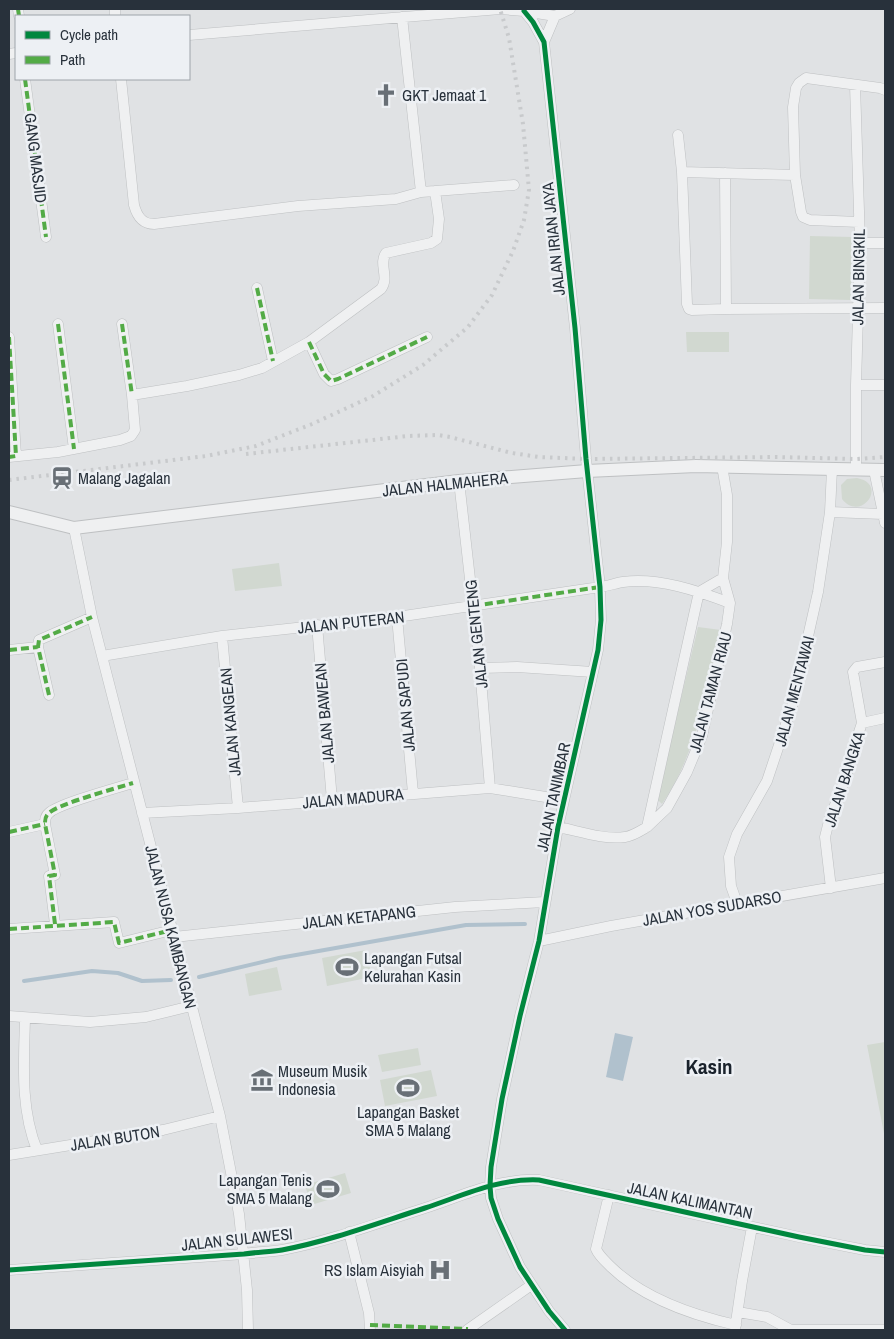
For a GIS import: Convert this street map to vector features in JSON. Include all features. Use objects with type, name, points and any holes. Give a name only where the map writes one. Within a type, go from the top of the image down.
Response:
[{"type":"street","points":[[190,35],[500,10],[524,10],[555,16],[570,9]]},
{"type":"street","name":"JALAN IRIAN JAYA","points":[[524,10],[544,42],[575,328],[587,471]]},
{"type":"street","name":"JALAN IRIAN JAYA","points":[[544,42],[555,16]]},
{"type":"street","points":[[402,18],[421,192]]},
{"type":"street","points":[[859,222],[806,219],[801,212],[795,175],[793,107],[796,88],[799,82],[806,78],[885,90]]},
{"type":"street","name":"GANG MASJID","points":[[25,80],[46,237]]},
{"type":"street","points":[[121,80],[134,205],[138,217],[145,222],[154,224],[298,206],[396,199],[421,192],[514,185]]},
{"type":"street","name":"JALAN BINGKIL","points":[[855,85],[860,243],[856,470]]},
{"type":"street","points":[[678,135],[682,172],[687,307],[692,310],[885,308]]},
{"type":"street","points":[[682,172],[795,175]]},
{"type":"street","points":[[725,173],[726,309]]},
{"type":"street","points":[[132,395],[239,375],[262,368],[309,342],[381,288],[386,278],[383,256],[386,253],[437,240],[439,219],[436,191]]},
{"type":"street","points":[[860,243],[885,243]]},
{"type":"street","points":[[257,288],[273,361]]},
{"type":"street","points":[[58,324],[74,449]]},
{"type":"street","points":[[9,337],[12,457],[74,449],[131,436],[135,430],[122,324]]},
{"type":"street","points":[[309,342],[324,374],[331,380],[338,380],[427,337]]},
{"type":"street","points":[[856,385],[885,385]]},
{"type":"street","name":"JALAN HALMAHERA","points":[[9,512],[74,528],[459,481],[587,471],[722,466],[879,470]]},
{"type":"street","name":"JALAN TAMAN RIAU","points":[[558,827],[603,836],[626,837],[634,835],[659,817],[681,786],[702,736],[730,603],[723,578],[727,542],[727,495],[722,466]]},
{"type":"street","name":"JALAN MENTAWAI","points":[[737,903],[731,886],[730,857],[737,834],[767,781],[786,728],[818,592],[830,512],[832,469]]},
{"type":"street","points":[[830,512],[884,518],[879,470]]},
{"type":"street","name":"JALAN TANIMBAR","points":[[565,1330],[548,1312],[530,1286],[520,1267],[503,1232],[490,1186],[491,1167],[502,1099],[539,941],[558,827],[598,650],[601,620],[600,588],[587,471]]},
{"type":"street","name":"JALAN GENTENG","points":[[459,481],[480,668],[490,788]]},
{"type":"street","name":"JALAN NUSA KAMBANGAN","points":[[74,528],[92,617],[133,783],[220,1116],[239,1214],[244,1254],[248,1330]]},
{"type":"street","points":[[699,592],[723,578]]},
{"type":"street","name":"JALAN PUTERAN","points":[[102,656],[222,636],[397,617],[600,588],[624,582],[670,585],[699,592]]},
{"type":"street","points":[[699,592],[730,603]]},
{"type":"street","name":"JALAN TAMAN RIAU","points":[[647,827],[699,592]]},
{"type":"street","points":[[49,695],[38,642],[41,638],[92,617]]},
{"type":"street","name":"JALAN SAPUDI","points":[[397,617],[413,793]]},
{"type":"street","name":"JALAN BAWEAN","points":[[317,625],[332,800]]},
{"type":"street","name":"JALAN KANGEAN","points":[[222,636],[238,808]]},
{"type":"street","points":[[9,650],[38,648]]},
{"type":"street","points":[[862,723],[853,672],[857,667],[885,662]]},
{"type":"street","points":[[480,668],[517,667],[593,672]]},
{"type":"street","name":"JALAN BANGKA","points":[[831,888],[825,837],[829,821],[850,765],[862,723],[885,718]]},
{"type":"street","points":[[9,929],[55,924],[49,876],[56,875],[45,824],[45,818],[49,813],[63,806],[133,783]]},
{"type":"street","name":"JALAN MADURA","points":[[142,814],[490,788],[564,800]]},
{"type":"street","points":[[9,832],[45,824]]},
{"type":"street","name":"JALAN YOS SUDARSO","points":[[539,941],[737,903],[885,878]]},
{"type":"street","name":"JALAN KETAPANG","points":[[55,924],[114,922],[119,943],[173,933],[456,907],[545,902]]},
{"type":"street","points":[[9,1016],[90,1022],[146,1017],[191,1006]]},
{"type":"street","points":[[25,1018],[24,1090],[28,1122],[37,1150]]},
{"type":"street","name":"JALAN BUTON","points":[[9,1155],[163,1130],[220,1116]]},
{"type":"street","name":"JALAN KALIMANTAN","points":[[490,1186],[524,1179],[538,1180],[865,1250],[885,1252]]},
{"type":"street","name":"JALAN SULAWESI","points":[[9,1270],[282,1250],[324,1240],[490,1186]]},
{"type":"street","points":[[610,1195],[596,1249],[604,1261],[635,1286],[658,1298],[691,1313],[736,1328],[752,1226]]},
{"type":"street","points":[[349,1232],[369,1313],[370,1330]]},
{"type":"street","points":[[467,1330],[530,1286]]},
{"type":"street","points":[[738,1312],[767,1317],[791,1330],[885,1330]]},
{"type":"shaded area","points":[[810,236],[852,237],[851,300],[809,299]]},
{"type":"shaded area","points":[[686,332],[729,332],[729,352],[687,352]]},
{"type":"shaded area","points":[[857,478],[866,482],[871,487],[871,494],[869,500],[857,507],[849,505],[842,499],[841,485],[847,479]]},
{"type":"shaded area","points":[[279,563],[282,586],[235,591],[232,569]]},
{"type":"shaded area","points":[[698,627],[721,630],[705,698],[692,742],[684,764],[662,804],[657,799]]},
{"type":"shaded area","name":"Lapangan Futsal Kelurahan Kasin","points":[[366,950],[372,977],[327,986],[322,958]]},
{"type":"shaded area","points":[[277,967],[282,990],[249,996],[245,974]]},
{"type":"shaded area","points":[[885,1042],[885,1139],[867,1045]]},
{"type":"shaded area","points":[[418,1048],[421,1065],[382,1072],[378,1055]]},
{"type":"shaded area","name":"Lapangan Basket SMA 5 Malang","points":[[431,1070],[437,1096],[385,1106],[380,1080]]},
{"type":"shaded area","name":"Lapangan Tenis SMA 5 Malang","points":[[345,1173],[351,1193],[311,1205],[305,1185]]},
{"type":"water","points":[[615,1033],[633,1037],[623,1081],[606,1077]]},
{"type":"waterway","points":[[199,977],[279,958],[466,925],[525,924]]},
{"type":"waterway","points":[[24,981],[92,971],[118,973],[142,981],[171,980]]},
{"type":"railway","points":[[9,480],[206,456],[256,446],[312,424],[373,396],[423,365],[468,327],[492,295],[513,251],[524,220],[529,190],[523,124],[509,38],[500,9]]},
{"type":"railway","points":[[246,454],[408,436],[438,435],[512,453],[539,457],[586,459],[776,457],[857,459],[885,457]]},
{"type":"marked path","points":[[18,9],[19,15]]},
{"type":"marked path","points":[[25,80],[46,237]]},
{"type":"marked path","points":[[257,288],[273,361]]},
{"type":"marked path","points":[[58,324],[74,449]]},
{"type":"marked path","points":[[122,324],[132,395]]},
{"type":"marked path","points":[[9,337],[16,456],[9,457]]},
{"type":"marked path","points":[[309,342],[324,374],[331,381],[427,337]]},
{"type":"marked path","points":[[473,606],[600,587]]},
{"type":"marked path","points":[[49,695],[38,647],[39,640],[92,617]]},
{"type":"marked path","points":[[9,650],[38,647]]},
{"type":"marked path","points":[[55,924],[49,876],[55,875],[45,824],[47,815],[55,809],[88,796],[133,783]]},
{"type":"marked path","points":[[9,832],[45,824]]},
{"type":"marked path","points":[[9,929],[114,922],[119,943],[172,930]]},
{"type":"marked path","points":[[370,1325],[468,1329]]},
{"type":"cycle path","points":[[524,11],[533,22],[544,42],[575,328],[586,459],[600,587],[601,620],[598,650],[558,827],[539,941],[502,1099],[491,1167],[490,1186],[491,1198],[498,1219],[520,1267],[549,1311],[565,1330]]},
{"type":"cycle path","points":[[9,1270],[282,1250],[354,1231],[480,1189],[524,1180],[539,1180],[799,1237],[885,1252]]},
{"type":"place","name":"GKT Jemaat 1","points":[[386,95]]},
{"type":"place","name":"Malang Jagalan","points":[[62,478]]},
{"type":"place","name":"Lapangan Futsal Kelurahan Kasin","points":[[347,967]]},
{"type":"place","name":"Museum Musik Indonesia","points":[[262,1080]]},
{"type":"place","name":"Lapangan Basket SMA 5 Malang","points":[[408,1088]]},
{"type":"place","name":"Lapangan Tenis SMA 5 Malang","points":[[328,1189]]},
{"type":"place","name":"RS Islam Aisyiah","points":[[440,1270]]},
{"type":"district","name":"Kasin","points":[[709,1067]]}]
